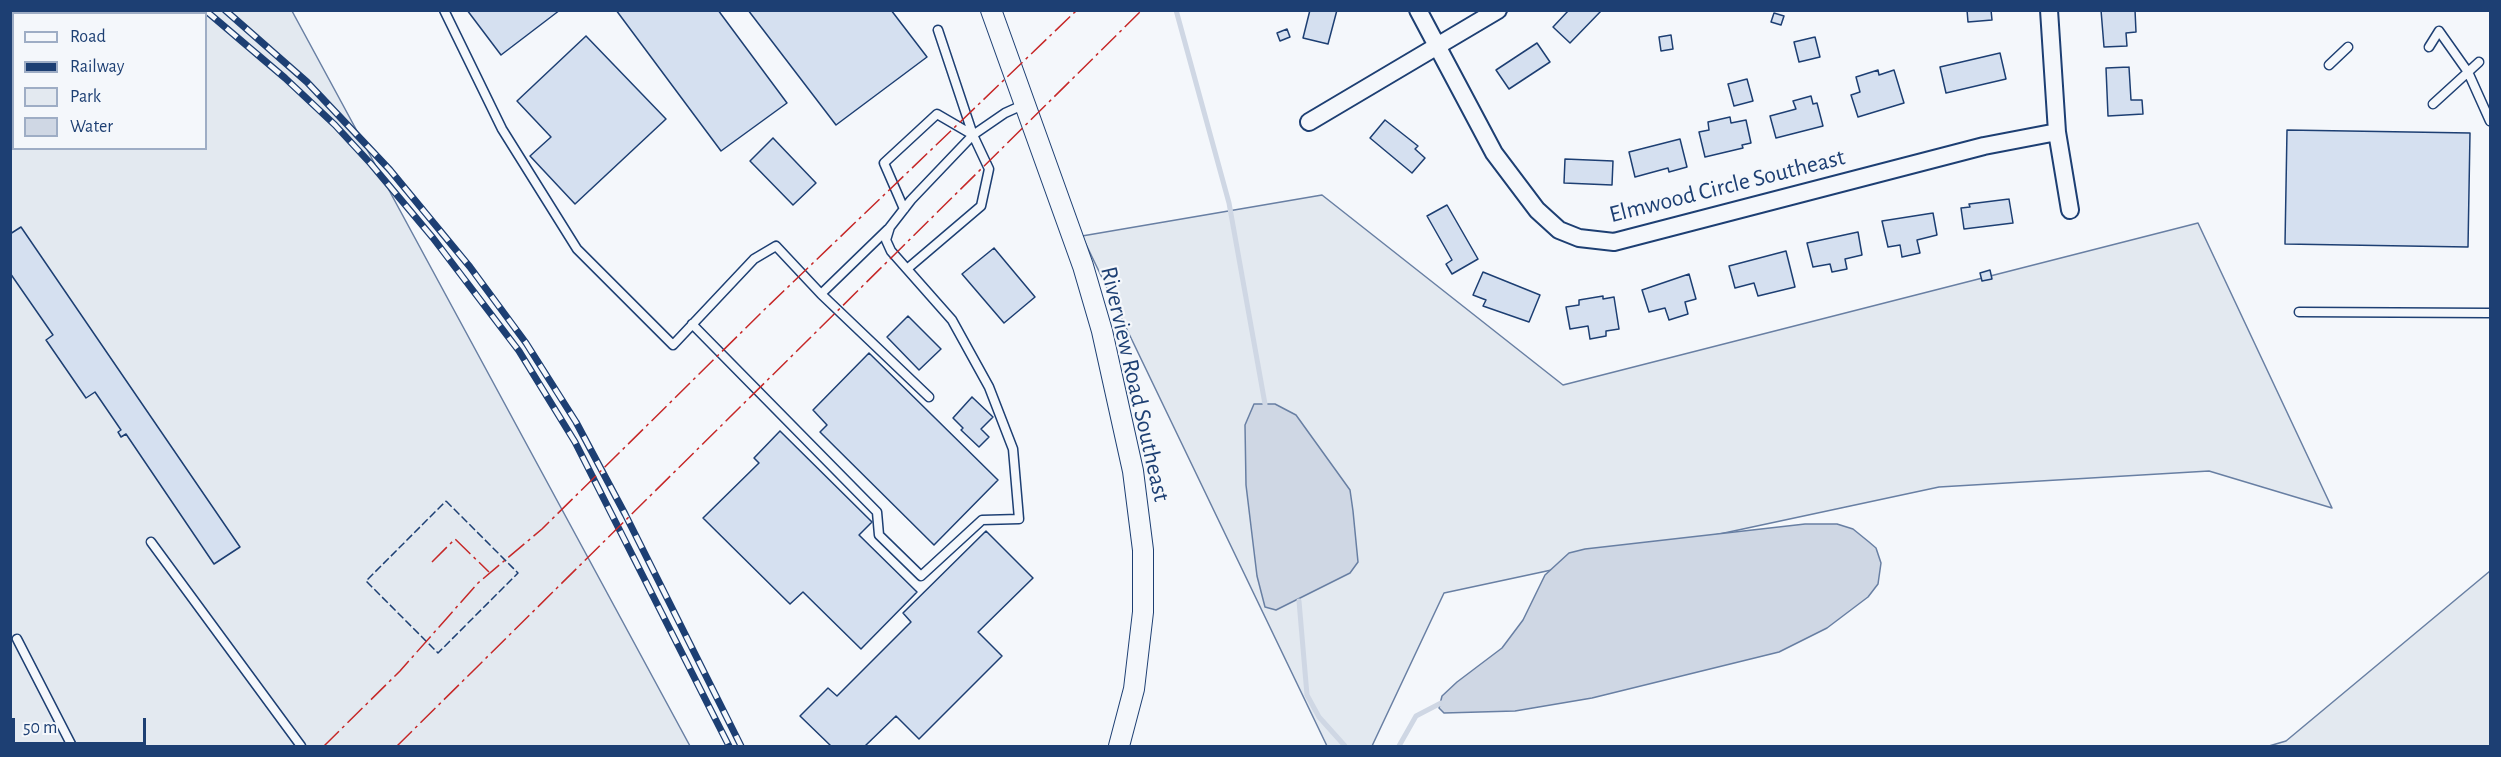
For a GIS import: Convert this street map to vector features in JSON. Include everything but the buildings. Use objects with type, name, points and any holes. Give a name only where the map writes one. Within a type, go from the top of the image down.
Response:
[{"type":"street","name":"Riverview Road Southeast","points":[[991,10],[1083,266],[1102,331],[1138,511],[1143,550],[1143,612],[1134,689],[1119,747]]},
{"type":"street","name":"Elmwood Circle Southeast","points":[[1418,10],[1494,153],[1537,210],[1559,230],[1579,238],[1614,242],[1984,146],[2056,132]]},
{"type":"street","points":[[1309,122],[1498,10]]},
{"type":"street","points":[[2049,10],[2056,132],[2070,210]]},
{"type":"lane","points":[[444,10],[502,129],[577,249],[673,345],[754,259],[776,246],[821,294],[929,398]]},
{"type":"lane","points":[[908,268],[981,206],[989,170],[973,135],[938,30]]},
{"type":"lane","points":[[2429,47],[2439,31],[2468,72],[2490,121]]},
{"type":"lane","points":[[2329,65],[2348,47]]},
{"type":"lane","points":[[2433,104],[2479,62]]},
{"type":"lane","points":[[821,294],[890,227],[973,135],[1005,113],[1026,104]]},
{"type":"lane","points":[[904,209],[884,163],[937,114],[973,135]]},
{"type":"lane","points":[[692,324],[877,512],[879,535],[921,576],[982,520],[1019,519],[1020,506],[1013,449],[989,387],[952,320],[891,251],[886,240],[890,227]]},
{"type":"lane","points":[[2299,312],[2490,313]]},
{"type":"lane","points":[[151,542],[301,747]]},
{"type":"lane","points":[[17,639],[72,747]]},
{"type":"green space","points":[[10,11],[292,11],[690,746],[11,746]]},
{"type":"green space","points":[[1322,195],[1563,385],[2198,223],[2332,508],[2209,471],[1939,487],[1444,593],[1372,746],[1327,746],[1082,236]]},
{"type":"green space","points":[[2490,571],[2490,746],[2269,746],[2286,741]]},
{"type":"water","points":[[1254,404],[1275,404],[1296,415],[1350,490],[1353,511],[1358,562],[1350,573],[1276,610],[1265,607],[1257,576],[1246,485],[1245,425]]},
{"type":"water","points":[[1805,524],[1837,524],[1853,529],[1876,548],[1881,563],[1878,584],[1868,597],[1827,628],[1779,652],[1592,698],[1515,711],[1444,713],[1439,708],[1442,696],[1502,648],[1523,620],[1545,575],[1569,553],[1585,549]]},
{"type":"waterway","points":[[1176,10],[1229,203],[1265,404]]},
{"type":"waterway","points":[[1299,601],[1307,695],[1319,717],[1345,746]]},
{"type":"waterway","points":[[1399,746],[1416,716],[1441,703]]},
{"type":"railway","points":[[205,10],[285,78],[335,125],[371,164],[433,238],[519,351],[575,442],[729,746]]},
{"type":"railway","points":[[225,10],[307,82],[390,170],[470,267],[526,343],[576,422],[625,514],[741,746]]},
{"type":"fence","points":[[446,501],[518,573],[438,653],[366,581],[446,501]]},
{"type":"power","points":[[324,746],[400,671],[478,583],[542,529],[765,309],[1077,10]]},
{"type":"power","points":[[397,746],[1142,10]]},
{"type":"power","points":[[432,562],[455,539],[489,572]]}]
